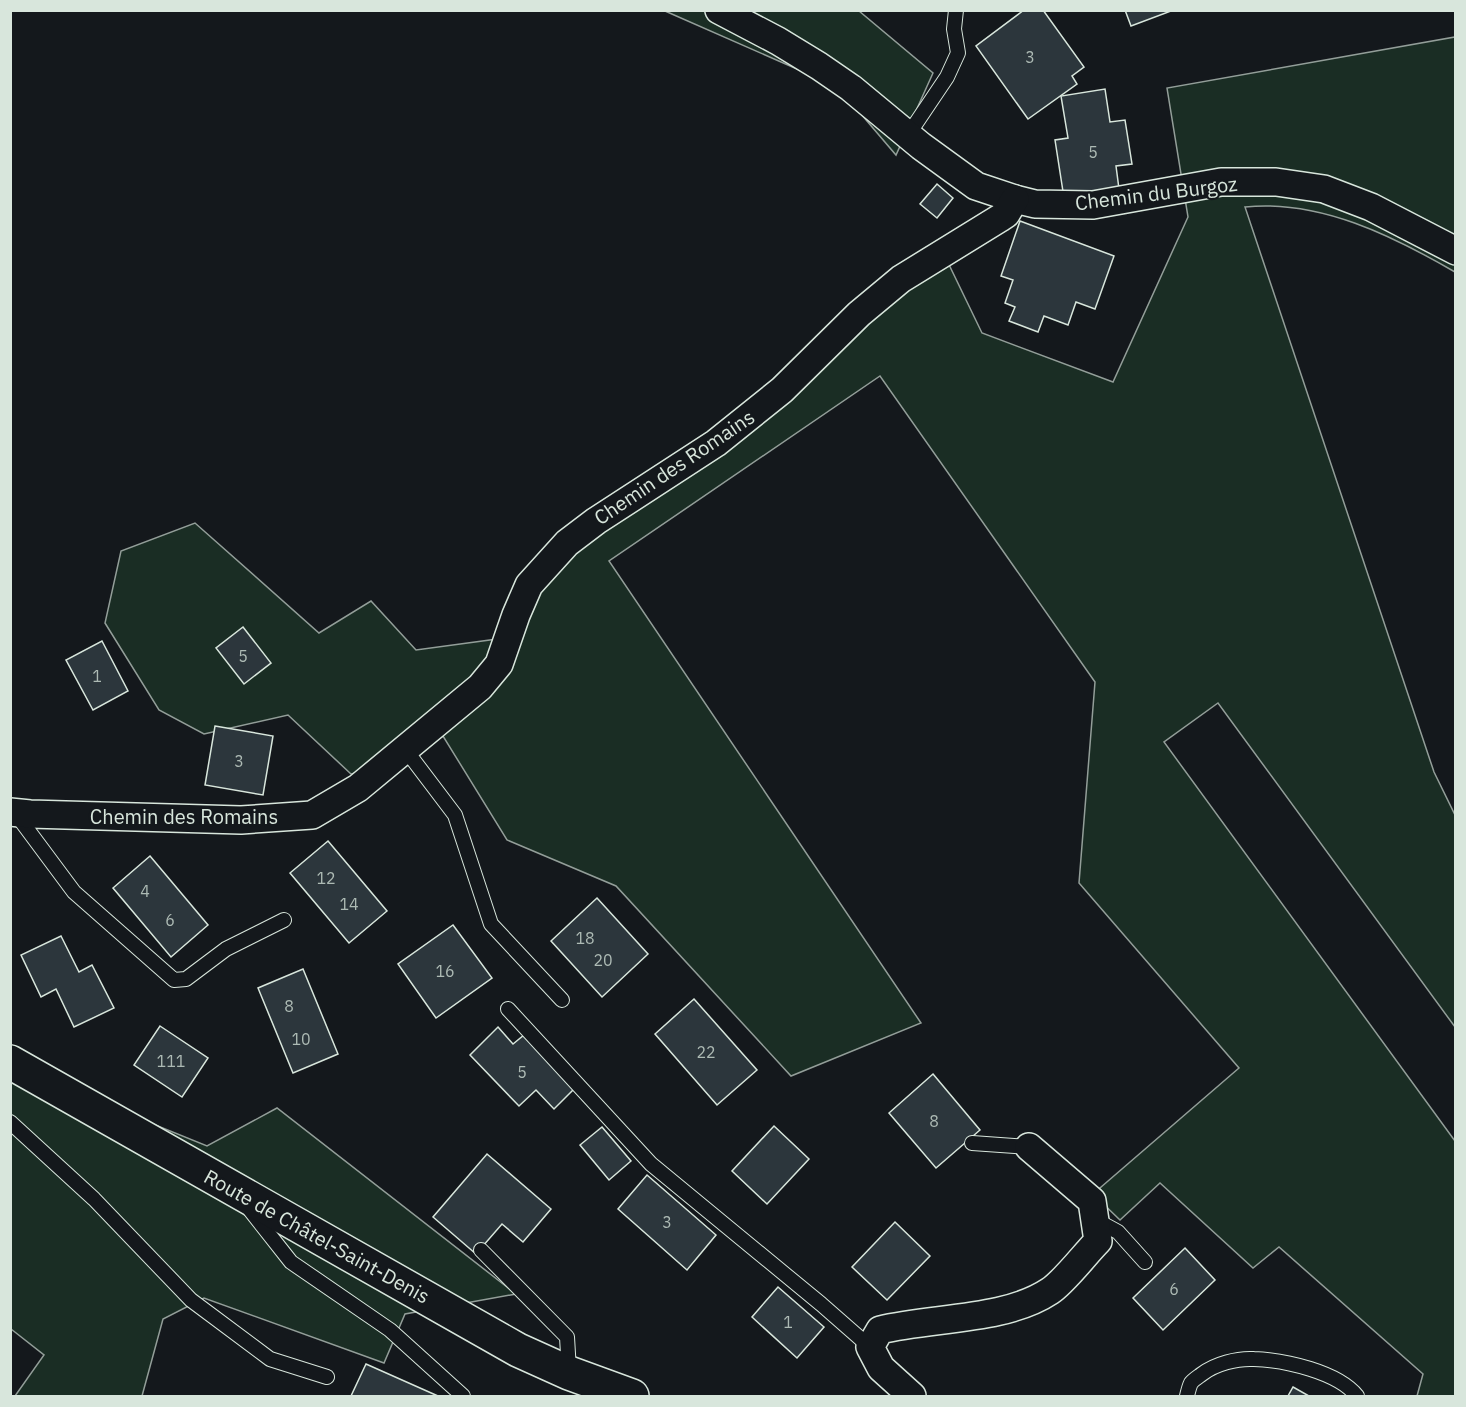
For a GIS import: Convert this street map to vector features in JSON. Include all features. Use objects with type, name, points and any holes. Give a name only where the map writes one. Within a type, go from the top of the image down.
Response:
[{"type":"main road","name":"Route de Châtel-Saint-Denis","points":[[10,1062],[518,1350],[569,1373],[632,1396]]},
{"type":"street","name":"Chemin du Burgoz","points":[[719,10],[778,41],[851,87],[908,135],[976,186],[1015,199],[1035,204],[1093,205],[1221,182],[1276,182],[1324,189],[1371,207],[1455,251]]},
{"type":"street","name":"Chemin des Romains","points":[[13,812],[241,820],[312,815],[358,788],[493,674],[499,664],[529,585],[567,543],[596,521],[669,476],[716,443],[782,390],[890,287],[915,269],[1006,214],[1015,199]]},
{"type":"street","points":[[912,1396],[881,1368],[870,1347],[880,1330],[1014,1308],[1051,1290],[1098,1241],[1092,1201],[1029,1147]]},
{"type":"lane","points":[[908,135],[947,76],[958,53],[954,29],[956,10]]},
{"type":"lane","points":[[405,750],[455,815],[491,924],[562,1000]]},
{"type":"lane","name":"Chemin des Romains","points":[[13,812],[74,892],[174,980],[186,978],[226,949],[284,920]]},
{"type":"lane","points":[[508,1009],[651,1164],[870,1347]]},
{"type":"lane","points":[[10,1122],[94,1199],[191,1300],[270,1359],[327,1377]]},
{"type":"lane","points":[[972,1143],[1029,1147]]},
{"type":"lane","points":[[233,1189],[291,1262],[390,1330],[463,1396]]},
{"type":"lane","points":[[1096,1220],[1118,1232],[1145,1262]]},
{"type":"lane","points":[[481,1250],[567,1337],[569,1373]]},
{"type":"lane","points":[[1187,1396],[1192,1382],[1205,1371],[1222,1363],[1253,1358],[1295,1365],[1334,1378],[1357,1396]]},
{"type":"green space","points":[[665,11],[859,11],[933,73],[896,155],[838,87]]},
{"type":"green space","points":[[1455,37],[1455,272],[1406,246],[1354,223],[1300,209],[1273,206],[1245,207],[1434,772],[1455,815],[1455,1027],[1218,703],[1164,742],[1455,1141],[1455,1396],[1417,1396],[1423,1374],[1279,1247],[1253,1268],[1160,1183],[1120,1220],[1093,1194],[1239,1068],[1079,883],[1095,682],[880,376],[609,561],[921,1023],[791,1076],[616,886],[507,840],[443,736],[399,764],[351,774],[288,715],[204,734],[159,710],[105,623],[121,551],[195,523],[319,633],[371,601],[416,650],[497,639],[530,565],[701,444],[940,246],[982,333],[1113,382],[1188,217],[1167,88]]},
{"type":"green space","points":[[10,1066],[207,1146],[277,1108],[516,1294],[405,1314],[384,1363],[204,1298],[163,1319],[142,1396],[15,1396],[44,1355],[11,1329]]},
{"type":"building","points":[[1024,10],[1043,10],[1084,67],[1072,76],[1077,84],[1028,119],[976,46]]},
{"type":"building","points":[[1125,10],[1171,10],[1171,11],[1131,26]]},
{"type":"building","points":[[1105,89],[1110,122],[1125,120],[1132,164],[1116,166],[1119,189],[1064,198],[1055,140],[1068,138],[1061,96]]},
{"type":"building","points":[[937,184],[953,198],[937,218],[920,204]]},
{"type":"building","points":[[1020,221],[1114,256],[1095,309],[1076,302],[1068,325],[1044,316],[1038,332],[1009,321],[1015,307],[1005,303],[1013,280],[1001,276]]},
{"type":"building","points":[[243,627],[271,663],[244,684],[216,648]]},
{"type":"building","points":[[102,641],[128,691],[93,710],[66,660]]},
{"type":"building","points":[[215,726],[273,736],[263,795],[205,785]]},
{"type":"building","points":[[328,841],[387,911],[349,943],[290,873]]},
{"type":"building","points":[[150,856],[208,925],[171,957],[113,888]]},
{"type":"building","points":[[597,898],[648,954],[602,997],[551,941]]},
{"type":"building","points":[[453,925],[492,978],[436,1018],[398,964]]},
{"type":"building","points":[[61,936],[79,972],[92,965],[114,1008],[74,1027],[56,989],[41,997],[21,955]]},
{"type":"building","points":[[303,969],[338,1054],[293,1073],[258,988]]},
{"type":"building","points":[[694,999],[757,1070],[717,1105],[655,1034]]},
{"type":"building","points":[[160,1026],[208,1058],[182,1097],[134,1065]]},
{"type":"building","points":[[498,1027],[513,1044],[524,1035],[575,1088],[554,1109],[536,1090],[519,1106],[470,1055]]},
{"type":"building","points":[[933,1074],[980,1130],[936,1168],[889,1113]]},
{"type":"building","points":[[774,1126],[809,1159],[767,1204],[732,1171]]},
{"type":"building","points":[[602,1127],[631,1161],[609,1180],[580,1145]]},
{"type":"building","points":[[487,1154],[551,1209],[523,1242],[502,1224],[476,1254],[433,1217]]},
{"type":"building","points":[[647,1175],[716,1235],[687,1270],[618,1209]]},
{"type":"building","points":[[895,1222],[930,1256],[887,1300],[852,1267]]},
{"type":"building","points":[[1185,1248],[1215,1280],[1163,1330],[1133,1298]]},
{"type":"building","points":[[778,1287],[824,1327],[797,1358],[752,1317]]},
{"type":"building","points":[[366,1364],[438,1396],[351,1396]]},
{"type":"building","points":[[1293,1387],[1309,1396],[1288,1396]]}]
